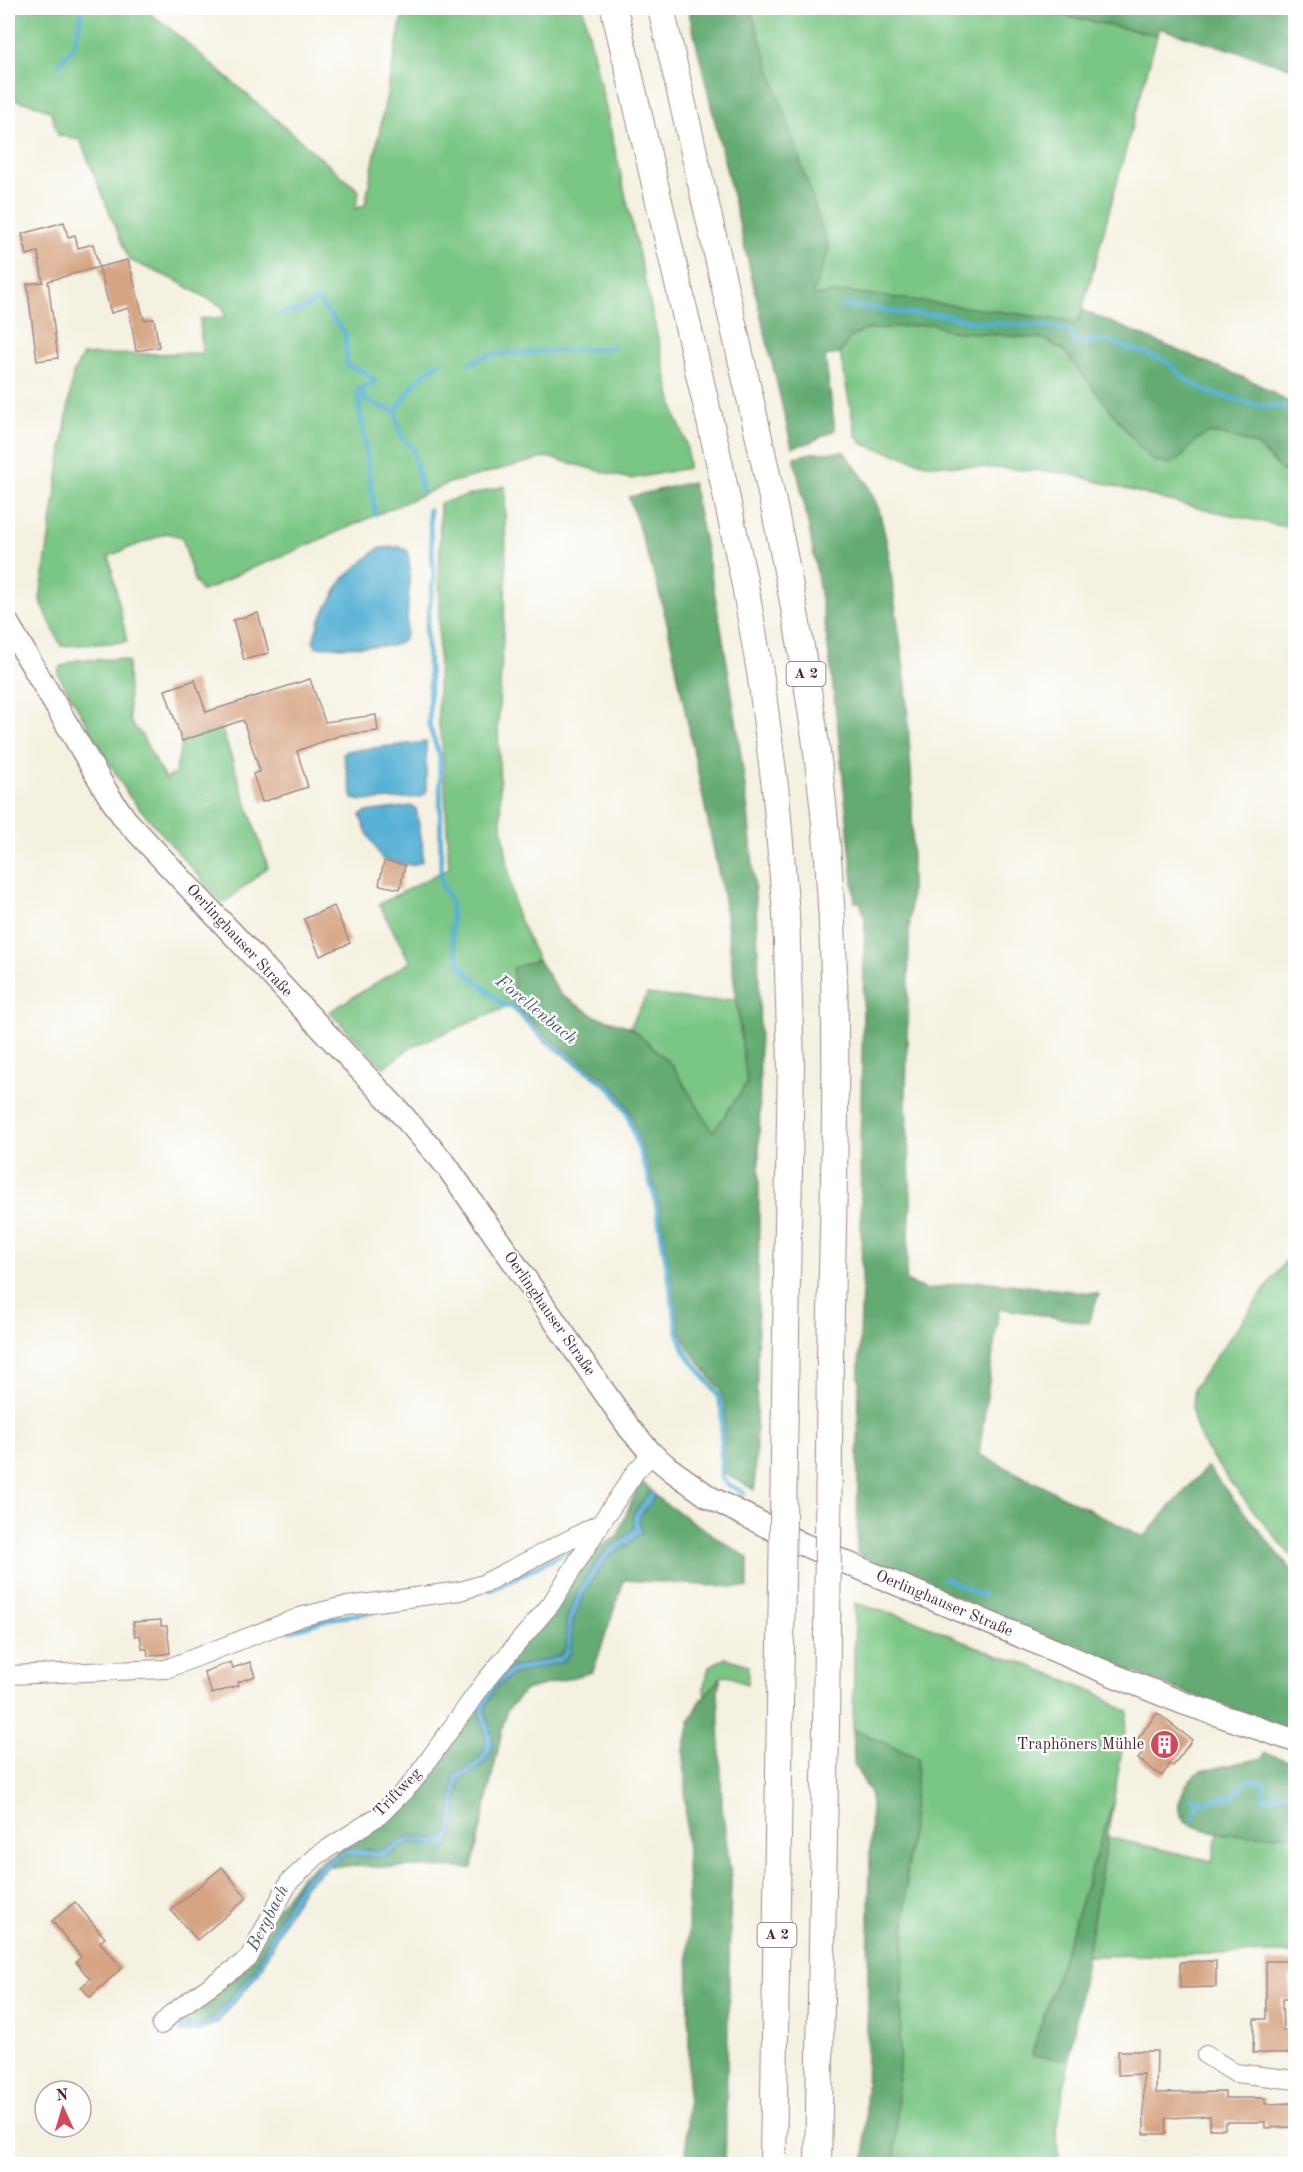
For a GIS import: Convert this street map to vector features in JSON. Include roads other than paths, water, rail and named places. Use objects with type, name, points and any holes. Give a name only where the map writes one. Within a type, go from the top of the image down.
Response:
[{"type":"highway","name":"A 2","points":[[614,8],[716,447],[745,585],[761,678],[776,795],[786,924],[791,1063],[773,2164]]},
{"type":"highway","name":"A 2","points":[[661,8],[772,492],[806,674],[824,814],[833,958],[835,1125],[818,2164]]},
{"type":"main road","name":"Oerlinghauser Straße","points":[[8,624],[109,796],[125,819],[397,1109],[446,1165],[600,1388],[630,1429],[652,1454],[709,1497],[802,1544],[1113,1676],[1183,1703],[1296,1741]]},
{"type":"street","name":"Triftweg","points":[[161,2025],[172,2013],[248,1959],[289,1882],[318,1855],[380,1815],[412,1783],[486,1680],[551,1605],[601,1523],[636,1471],[652,1454]]},
{"type":"street","name":"Triftweg","points":[[8,1675],[166,1669],[310,1615],[340,1607],[460,1591],[483,1584],[601,1523]]},
{"type":"street","points":[[1206,2055],[1235,2073],[1296,2080]]},
{"type":"water","points":[[400,547],[408,551],[410,570],[404,640],[392,646],[316,647],[313,641],[320,619],[343,579],[379,548]]},
{"type":"water","points":[[426,742],[426,793],[420,797],[363,801],[353,799],[343,754],[346,751]]},
{"type":"water","points":[[411,806],[416,809],[423,848],[422,862],[411,865],[382,859],[360,815],[366,812]]},
{"type":"water","points":[[651,1490],[656,1496],[639,1518],[642,1532],[626,1546],[609,1556],[586,1590],[573,1622],[571,1652],[563,1662],[512,1675],[495,1689],[485,1709],[492,1734],[492,1749],[482,1765],[460,1780],[454,1832],[448,1848],[412,1842],[383,1858],[346,1855],[328,1866],[305,1886],[286,1917],[259,1973],[217,2023],[198,2032],[179,2033],[179,2026],[199,2026],[212,2018],[255,1968],[280,1915],[300,1881],[324,1861],[347,1848],[381,1850],[409,1836],[445,1839],[449,1828],[454,1774],[476,1761],[484,1747],[484,1730],[478,1707],[489,1684],[510,1668],[560,1656],[566,1648],[566,1620],[581,1585],[604,1552],[634,1528],[632,1516]]},
{"type":"waterway","name":"Forellenbach","points":[[59,64],[74,46],[83,8]]},
{"type":"waterway","name":"Forellenbach","points":[[280,313],[299,311],[317,300],[345,333],[347,365],[366,372],[375,382],[362,389],[365,400],[395,412],[402,437],[413,450],[422,491]]},
{"type":"waterway","points":[[842,306],[867,307],[901,313],[946,315],[975,322],[1069,330],[1075,343],[1101,339],[1111,342],[1167,361],[1180,375],[1205,391],[1259,406],[1283,406],[1296,417]]},
{"type":"waterway","points":[[469,364],[482,357],[496,354],[614,347]]},
{"type":"waterway","points":[[395,412],[420,378],[440,364]]},
{"type":"waterway","points":[[362,389],[357,390],[375,514]]},
{"type":"waterway","name":"Forellenbach","points":[[429,510],[434,576],[426,632],[430,680],[429,726],[440,756],[441,882],[451,902],[452,938],[462,968],[503,1005],[513,1007],[543,1038],[611,1088],[627,1112],[655,1197],[678,1332],[686,1353],[717,1393],[722,1410],[721,1476],[726,1483],[744,1493]]},
{"type":"waterway","points":[[491,1590],[566,1552],[574,1552]]},
{"type":"waterway","name":"Forellenbach","points":[[944,1578],[983,1596]]},
{"type":"waterway","points":[[289,1631],[328,1619],[373,1612]]},
{"type":"waterway","name":"Forellenbach","points":[[1190,1798],[1207,1802],[1233,1796],[1249,1780],[1265,1782],[1263,1796],[1266,1799],[1296,1787]]},
{"type":"waterway","points":[[1192,1818],[1200,1801]]},
{"type":"place","name":"Traphöners Mühle","points":[[1165,1745]]},
{"type":"water label","name":"Bergbach","points":[[268,1918]]}]
